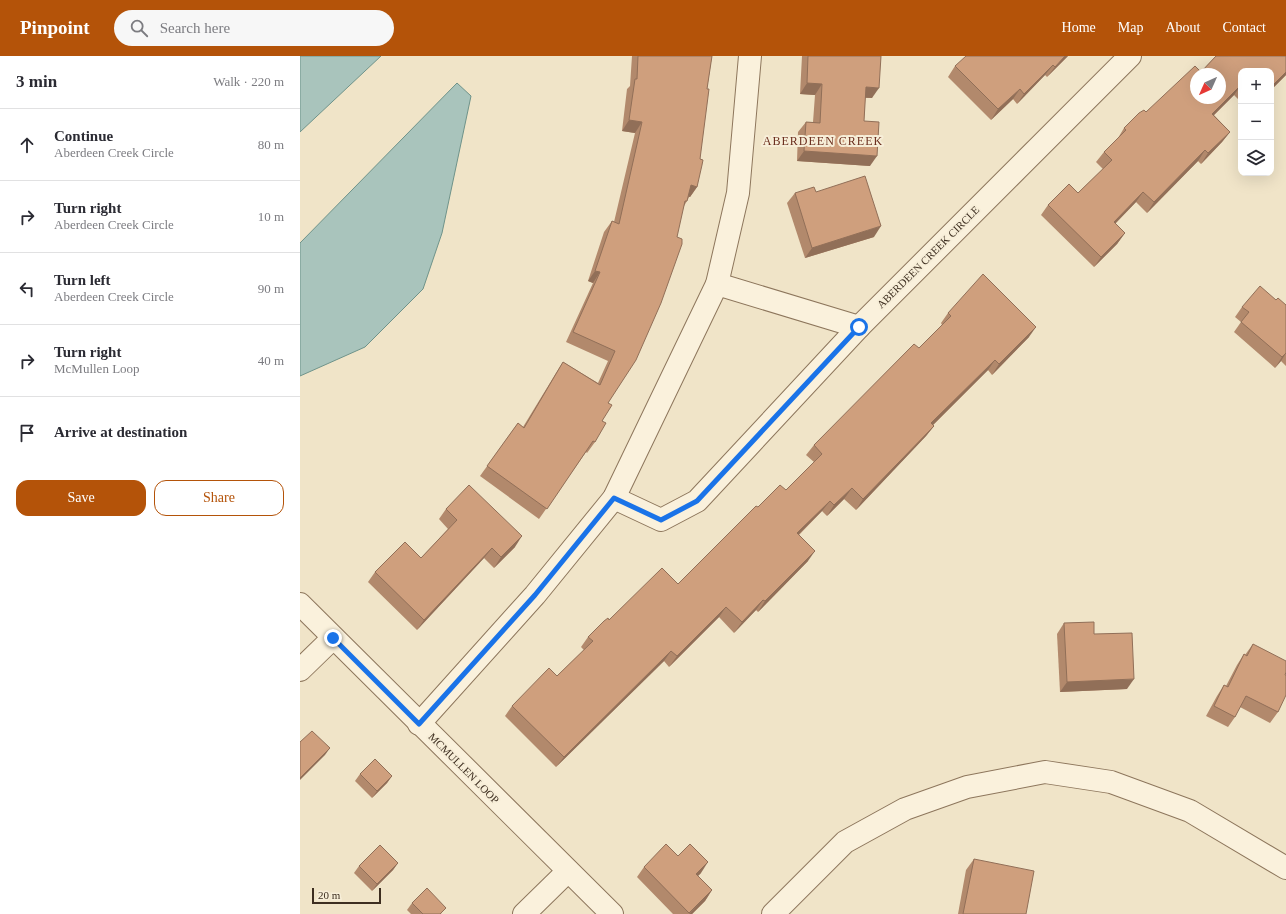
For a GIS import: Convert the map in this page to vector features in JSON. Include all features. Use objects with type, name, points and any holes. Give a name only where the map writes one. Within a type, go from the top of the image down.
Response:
[{"type":"street","points":[[419,724],[535,595],[614,498],[717,284],[738,193],[750,56]]},
{"type":"street","name":"ABERDEEN CREEK CIRCLE","points":[[614,498],[661,520],[697,501],[859,327],[1130,56]]},
{"type":"street","points":[[717,284],[859,327]]},
{"type":"street","name":"MCMULLEN LOOP","points":[[300,604],[419,724],[612,914]]},
{"type":"street","points":[[300,670],[333,638]]},
{"type":"street","points":[[773,914],[845,842],[905,809],[967,787],[1045,772],[1111,782],[1190,811],[1286,868]]},
{"type":"street","points":[[524,914],[568,871]]},
{"type":"water","points":[[300,56],[381,56],[300,132]]},
{"type":"water","points":[[457,83],[471,96],[442,233],[423,289],[365,347],[300,376],[300,243]]},
{"type":"building","points":[[638,56],[712,56],[700,159],[703,160],[702,165],[697,187],[691,185],[687,201],[685,201],[677,237],[682,239],[682,244],[661,303],[636,360],[608,403],[612,405],[602,421],[606,423],[595,442],[593,441],[547,509],[487,466],[518,423],[524,428],[563,362],[600,385],[615,351],[573,332],[600,272],[595,271],[612,221],[619,224],[642,122],[629,120],[635,79],[637,79]]},
{"type":"building","points":[[808,56],[881,56],[879,88],[866,87],[864,121],[879,122],[877,156],[804,151],[806,122],[820,123],[822,84],[807,83]]},
{"type":"building","points":[[966,56],[1065,56],[1055,67],[1053,65],[1024,94],[1020,89],[998,109],[955,66]]},
{"type":"building","points":[[1216,56],[1286,56],[1286,72],[1274,84],[1274,68],[1238,68],[1238,88],[1226,100],[1226,68],[1205,68]]},
{"type":"building","points":[[1190,71],[1190,104],[1222,104],[1212,114],[1230,132],[1208,153],[1205,150],[1154,202],[1143,192],[1114,222],[1125,233],[1101,257],[1048,205],[1069,184],[1078,193],[1112,160],[1104,152],[1126,130],[1124,128],[1139,113],[1144,110],[1146,112]]},
{"type":"building","points":[[865,176],[881,226],[812,248],[795,193],[814,187],[816,192]]},
{"type":"building","points":[[983,274],[1036,327],[999,364],[995,360],[931,423],[934,426],[863,499],[852,488],[834,505],[830,501],[797,533],[815,551],[742,622],[726,607],[677,656],[671,651],[564,757],[512,706],[549,668],[557,676],[593,641],[588,637],[604,621],[608,618],[609,620],[662,568],[678,584],[756,506],[758,507],[780,485],[786,490],[822,454],[814,445],[914,344],[919,348],[951,316],[948,313]]},
{"type":"building","points":[[1260,286],[1276,300],[1278,298],[1286,305],[1286,353],[1282,357],[1241,322],[1249,312],[1242,307]]},
{"type":"building","points":[[469,485],[522,536],[501,557],[492,548],[424,620],[375,572],[405,542],[421,558],[457,520],[446,509]]},
{"type":"building","points":[[1094,622],[1094,634],[1132,633],[1134,679],[1067,682],[1064,623]]},
{"type":"building","points":[[1253,644],[1286,661],[1286,695],[1278,712],[1246,696],[1235,717],[1214,706],[1224,685],[1228,687],[1244,654],[1247,656]]},
{"type":"building","points":[[312,731],[330,748],[300,778],[300,742]]},
{"type":"building","points":[[375,759],[392,776],[377,791],[360,774]]},
{"type":"building","points":[[666,844],[678,856],[690,844],[708,862],[696,874],[712,890],[689,913],[644,867]]},
{"type":"building","points":[[380,845],[398,863],[377,884],[359,866]]},
{"type":"building","points":[[974,859],[1034,871],[1026,914],[963,914]]},
{"type":"building","points":[[427,888],[446,908],[440,914],[423,914],[412,903]]},
{"type":"district","name":"ABERDEEN CREEK","points":[[823,141]]},
{"type":"route","points":[[333,638],[419,724],[535,595],[614,498],[661,520],[697,501],[859,327]]}]
